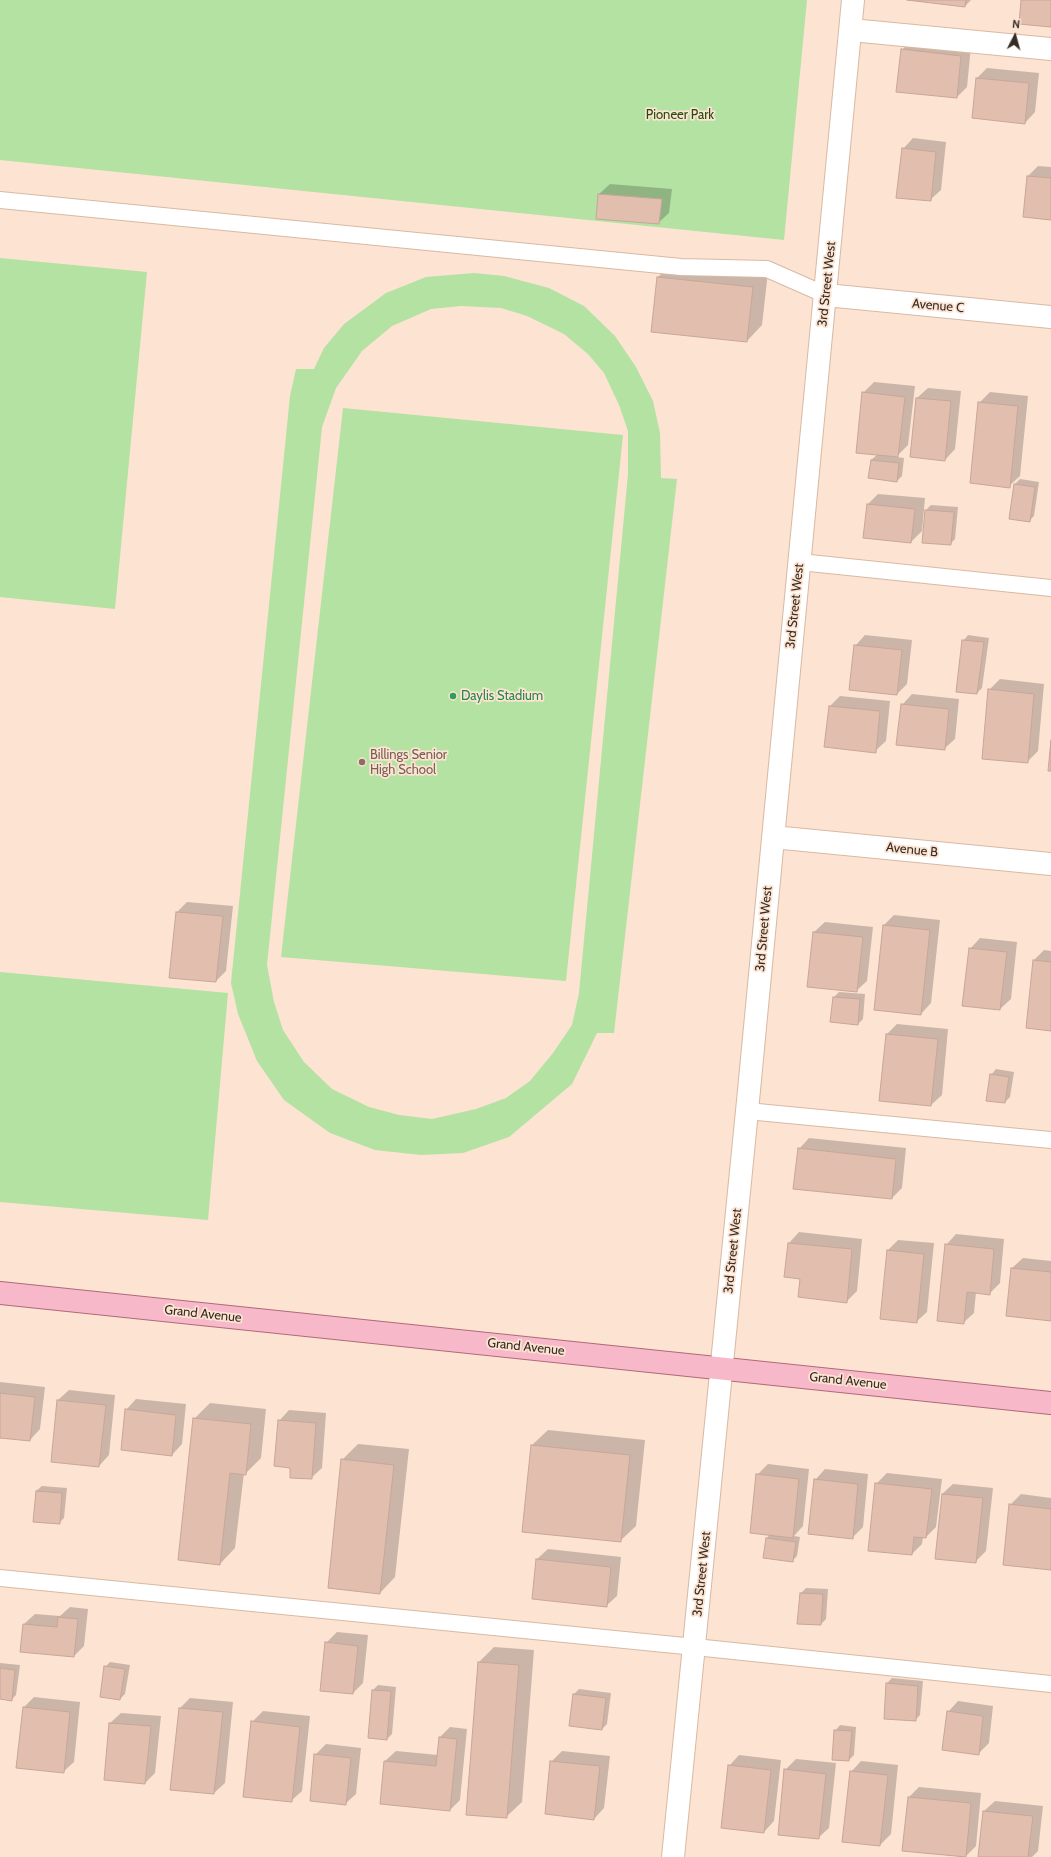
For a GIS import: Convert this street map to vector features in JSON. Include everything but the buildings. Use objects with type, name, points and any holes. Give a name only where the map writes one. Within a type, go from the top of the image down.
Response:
[{"type":"main road","name":"Grand Avenue","points":[[0,1293],[1051,1403]]},
{"type":"street","name":"3rd Street West","points":[[673,1857],[747,1111],[853,0]]},
{"type":"street","points":[[851,30],[1051,49]]},
{"type":"street","name":"Avenue C","points":[[826,295],[1051,317]]},
{"type":"street","name":"Avenue B","points":[[773,836],[1051,864]]},
{"type":"lane","points":[[0,200],[681,267],[767,269],[826,295]]},
{"type":"lane","points":[[800,562],[1051,588]]},
{"type":"lane","points":[[747,1111],[1051,1140]]},
{"type":"lane","points":[[0,1578],[1051,1684]]},
{"type":"green space","name":"Pioneer Park","points":[[0,0],[807,0],[784,240],[0,160]]},
{"type":"green space","points":[[0,258],[147,272],[115,609],[0,597]]},
{"type":"green space","points":[[474,273],[504,276],[549,288],[584,306],[615,336],[636,367],[653,401],[660,433],[661,478],[677,479],[614,1033],[597,1033],[572,1084],[509,1137],[463,1153],[421,1155],[375,1150],[330,1133],[284,1100],[257,1061],[238,1014],[231,983],[290,396],[296,369],[314,369],[324,348],[344,324],[386,293],[426,277]],"holes":[[[461,306],[501,308],[527,316],[564,334],[588,354],[604,373],[619,405],[628,431],[628,474],[579,993],[572,1025],[553,1053],[530,1081],[506,1098],[476,1109],[432,1119],[399,1115],[369,1107],[332,1089],[304,1062],[283,1030],[274,1002],[267,965],[322,427],[336,388],[362,351],[392,326],[431,309]]]},
{"type":"green space","name":"Daylis Stadium","points":[[343,408],[623,435],[566,981],[281,957]]},
{"type":"green space","points":[[0,972],[228,993],[208,1220],[0,1202]]},
{"type":"place","name":"Daylis Stadium","points":[[453,696]]},
{"type":"place","name":"Billings Senior High School","points":[[362,762]]}]
